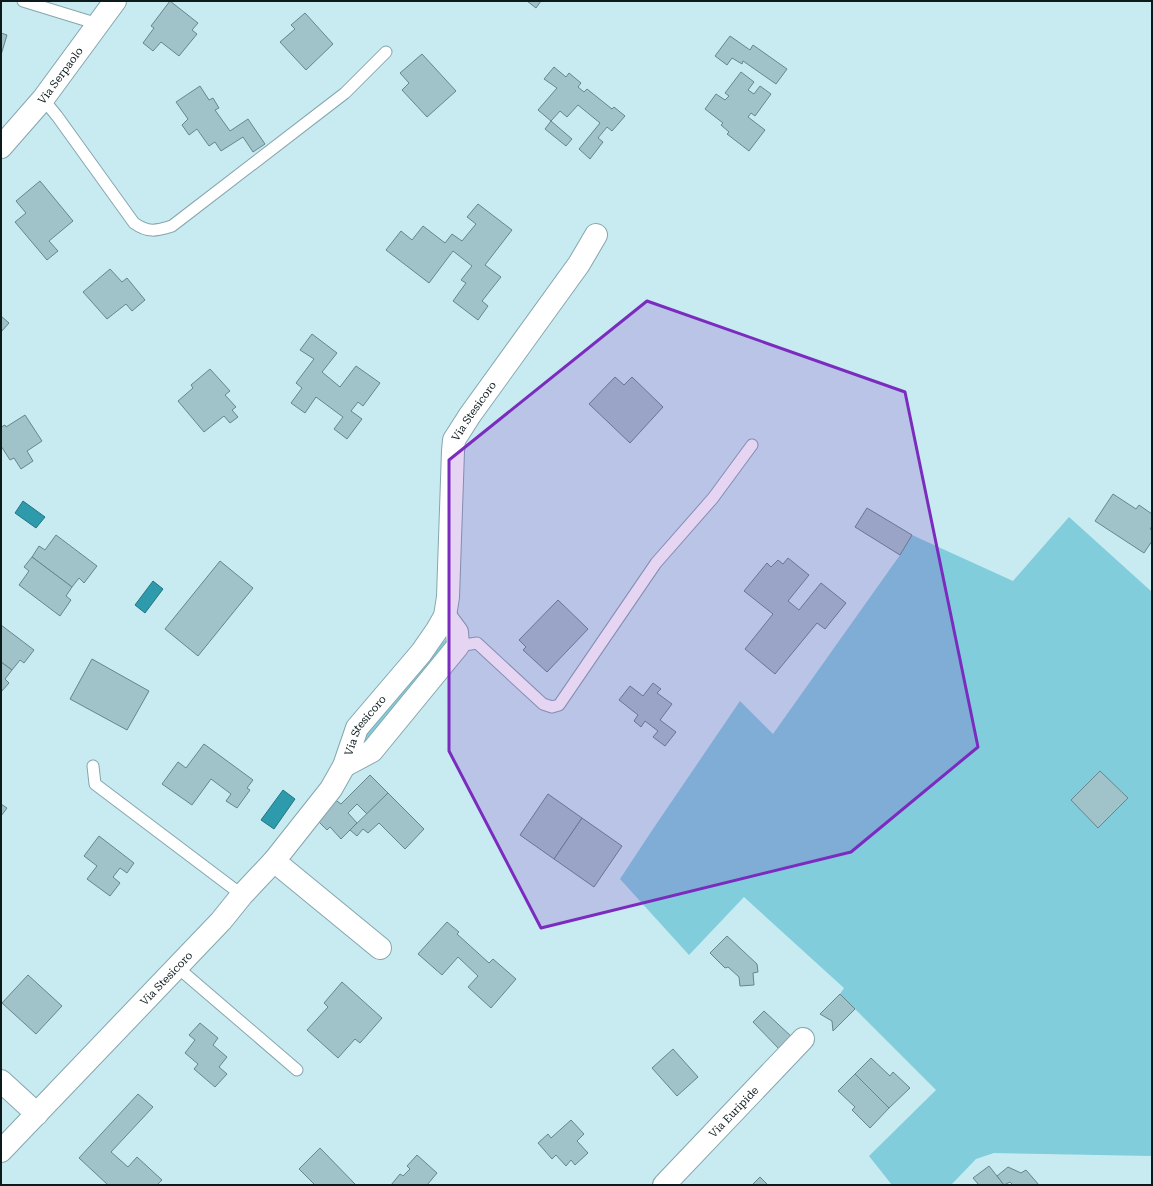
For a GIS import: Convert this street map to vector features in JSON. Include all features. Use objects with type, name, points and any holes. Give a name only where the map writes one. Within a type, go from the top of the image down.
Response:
[{"type":"street","name":"Via Serpaolo","points":[[4,141],[43,99],[115,1]]},
{"type":"street","name":"Via Stesicoro","points":[[1,1151],[221,921],[242,895],[274,861],[331,789],[344,766],[357,728],[421,654],[437,630],[445,616],[448,597],[454,440],[470,415],[579,264],[596,235]]},
{"type":"street","points":[[344,766],[372,751],[458,646],[457,632],[445,616]]},
{"type":"street","points":[[274,861],[380,948]]},
{"type":"street","name":"Via Euripide","points":[[664,1185],[803,1039]]},
{"type":"street","points":[[1,1081],[37,1114]]},
{"type":"lane","points":[[22,1],[98,24]]},
{"type":"lane","points":[[43,99],[57,116],[134,224],[141,228],[156,231],[172,226],[345,94],[386,52]]},
{"type":"lane","points":[[458,646],[477,643],[543,704],[552,707],[559,705],[656,563],[713,498],[752,445]]},
{"type":"lane","points":[[93,766],[95,784],[242,895]]},
{"type":"lane","points":[[177,967],[297,1070]]},
{"type":"highlighted area","points":[[647,301],[905,392],[978,747],[851,852],[541,928],[449,751],[449,460]]},
{"type":"shaded area","points":[[23,501],[45,517],[36,528],[15,513]]},
{"type":"shaded area","points":[[1069,517],[1152,592],[1152,1156],[994,1153],[976,1159],[951,1185],[892,1185],[869,1156],[936,1090],[840,994],[844,988],[744,897],[689,955],[620,879],[740,701],[773,734],[900,555],[912,535],[1013,581]]},
{"type":"shaded area","points":[[153,581],[163,589],[145,613],[135,605]]},
{"type":"shaded area","points":[[447,639],[446,644],[366,742],[364,732],[433,649]]},
{"type":"shaded area","points":[[283,790],[295,799],[274,829],[261,820]]},
{"type":"building","points":[[170,1],[198,23],[192,30],[197,34],[179,56],[161,42],[153,51],[143,43],[154,28],[151,26]]},
{"type":"building","points":[[527,1],[541,1],[536,8]]},
{"type":"building","points":[[305,13],[333,44],[306,70],[280,42],[295,29],[291,25]]},
{"type":"building","points":[[1,33],[7,35],[1,55]]},
{"type":"building","points":[[730,36],[750,50],[753,45],[787,69],[776,84],[743,61],[742,64],[732,58],[727,65],[715,56]]},
{"type":"building","points":[[422,54],[456,91],[427,117],[402,90],[409,83],[400,73]]},
{"type":"building","points":[[554,67],[566,77],[569,73],[581,83],[578,87],[584,92],[587,89],[612,109],[614,107],[625,116],[612,131],[607,127],[598,138],[603,142],[590,159],[579,149],[600,123],[578,105],[567,117],[560,111],[551,121],[538,110],[557,88],[544,79]]},
{"type":"building","points":[[741,72],[754,82],[748,90],[754,94],[760,86],[771,94],[755,116],[751,113],[748,117],[765,130],[749,151],[727,134],[729,132],[721,125],[723,123],[705,109],[716,94],[725,100],[729,96],[725,93]]},
{"type":"building","points":[[200,86],[209,100],[213,98],[219,108],[215,110],[230,131],[248,119],[265,144],[253,152],[243,137],[221,151],[215,142],[209,146],[197,129],[189,135],[182,125],[188,119],[176,102]]},
{"type":"building","points":[[551,121],[572,139],[566,146],[545,129]]},
{"type":"building","points":[[40,181],[73,221],[49,241],[58,251],[47,260],[15,222],[26,213],[16,201]]},
{"type":"building","points":[[478,204],[512,230],[485,265],[501,277],[482,301],[488,306],[478,320],[453,301],[466,283],[461,280],[472,266],[453,251],[429,283],[386,250],[401,231],[412,240],[423,226],[445,243],[452,234],[462,241],[476,224],[467,217]]},
{"type":"building","points":[[110,269],[122,282],[127,278],[145,300],[132,311],[126,304],[107,319],[83,292]]},
{"type":"building","points":[[1,316],[9,323],[1,332]]},
{"type":"building","points":[[312,334],[337,353],[322,372],[340,387],[356,366],[380,383],[363,406],[358,402],[351,411],[362,419],[347,439],[334,429],[343,417],[316,397],[305,413],[291,403],[302,388],[296,383],[314,359],[300,350]]},
{"type":"building","points":[[210,369],[230,391],[225,395],[236,407],[232,410],[238,417],[230,423],[224,416],[204,432],[178,401],[193,388],[191,385]]},
{"type":"building","points":[[615,377],[624,385],[632,377],[663,407],[630,443],[589,404]]},
{"type":"building","points":[[25,415],[42,441],[27,451],[33,461],[21,469],[14,458],[10,460],[1,446],[1,427],[5,425],[6,427]]},
{"type":"building","points":[[1113,494],[1136,509],[1139,505],[1152,514],[1152,526],[1150,529],[1152,530],[1152,541],[1144,553],[1095,521]]},
{"type":"building","points":[[867,508],[912,535],[900,555],[855,527]]},
{"type":"building","points":[[56,535],[97,566],[84,583],[79,578],[72,587],[32,557],[39,546],[45,550]]},
{"type":"building","points":[[32,557],[72,587],[66,596],[71,600],[60,616],[19,585],[29,571],[24,567]]},
{"type":"building","points":[[788,558],[809,575],[788,601],[799,610],[821,583],[846,603],[825,629],[817,623],[775,674],[745,649],[773,614],[744,591],[767,563],[771,567],[778,560],[783,564]]},
{"type":"building","points":[[220,561],[253,588],[198,656],[165,629]]},
{"type":"building","points":[[558,600],[588,629],[547,672],[523,650],[526,647],[519,640]]},
{"type":"building","points":[[1,625],[34,650],[24,663],[20,660],[12,670],[1,662]]},
{"type":"building","points":[[92,659],[149,691],[127,730],[70,699]]},
{"type":"building","points":[[1,662],[12,670],[5,679],[9,683],[1,692]]},
{"type":"building","points":[[653,683],[661,689],[657,693],[672,704],[660,720],[676,732],[665,746],[653,737],[658,731],[645,721],[641,727],[634,721],[638,715],[619,700],[630,686],[643,696]]},
{"type":"building","points":[[204,744],[253,780],[247,788],[250,790],[237,808],[226,801],[231,794],[211,779],[192,805],[162,784],[178,762],[186,768]]},
{"type":"building","points":[[1100,771],[1128,798],[1098,828],[1071,800]]},
{"type":"building","points":[[370,775],[388,793],[367,814],[357,804],[348,813],[357,823],[341,839],[330,827],[327,830],[317,820],[334,799],[341,804]]},
{"type":"building","points":[[388,793],[424,829],[405,849],[379,823],[368,833],[363,829],[357,836],[350,830]]},
{"type":"building","points":[[548,794],[582,818],[554,859],[520,835]]},
{"type":"building","points":[[1,804],[7,808],[1,816]]},
{"type":"building","points":[[582,818],[622,846],[594,887],[554,859]]},
{"type":"building","points":[[99,836],[134,863],[127,873],[120,868],[113,877],[120,883],[110,896],[87,879],[97,866],[84,856]]},
{"type":"building","points":[[447,922],[459,932],[457,934],[489,963],[493,959],[516,979],[491,1008],[468,987],[478,976],[458,957],[442,975],[418,954]]},
{"type":"building","points":[[727,936],[757,964],[758,972],[753,973],[754,985],[740,986],[739,977],[728,967],[725,968],[710,953]]},
{"type":"building","points":[[28,975],[62,1006],[36,1034],[2,1003]]},
{"type":"building","points":[[342,982],[382,1018],[360,1043],[355,1039],[338,1058],[307,1030],[328,1007],[324,1003]]},
{"type":"building","points":[[840,994],[855,1009],[833,1031],[832,1021],[820,1014]]},
{"type":"building","points":[[764,1011],[793,1038],[781,1051],[753,1022]]},
{"type":"building","points":[[200,1023],[218,1038],[213,1045],[227,1057],[219,1067],[227,1074],[215,1087],[194,1069],[198,1064],[185,1053],[195,1040],[189,1035]]},
{"type":"building","points":[[673,1049],[698,1077],[677,1096],[652,1068]]},
{"type":"building","points":[[871,1058],[890,1076],[893,1072],[910,1088],[889,1108],[855,1074]]},
{"type":"building","points":[[855,1074],[889,1108],[870,1128],[852,1110],[855,1107],[838,1091]]},
{"type":"building","points":[[138,1094],[153,1107],[111,1152],[128,1167],[137,1157],[162,1180],[157,1185],[108,1185],[79,1158]]},
{"type":"building","points":[[571,1120],[584,1134],[577,1141],[588,1153],[575,1165],[571,1160],[566,1166],[556,1155],[552,1159],[538,1143],[548,1134],[551,1138]]},
{"type":"building","points":[[320,1148],[355,1185],[315,1185],[299,1169]]},
{"type":"building","points":[[417,1155],[437,1173],[427,1185],[391,1185],[400,1174],[403,1176],[410,1169],[407,1166]]},
{"type":"building","points":[[989,1166],[1004,1185],[979,1185],[973,1178]]},
{"type":"building","points":[[1008,1167],[1021,1173],[1026,1170],[1039,1185],[1013,1185],[1010,1182],[1004,1185],[997,1176]]},
{"type":"building","points":[[760,1177],[768,1185],[752,1185]]}]
